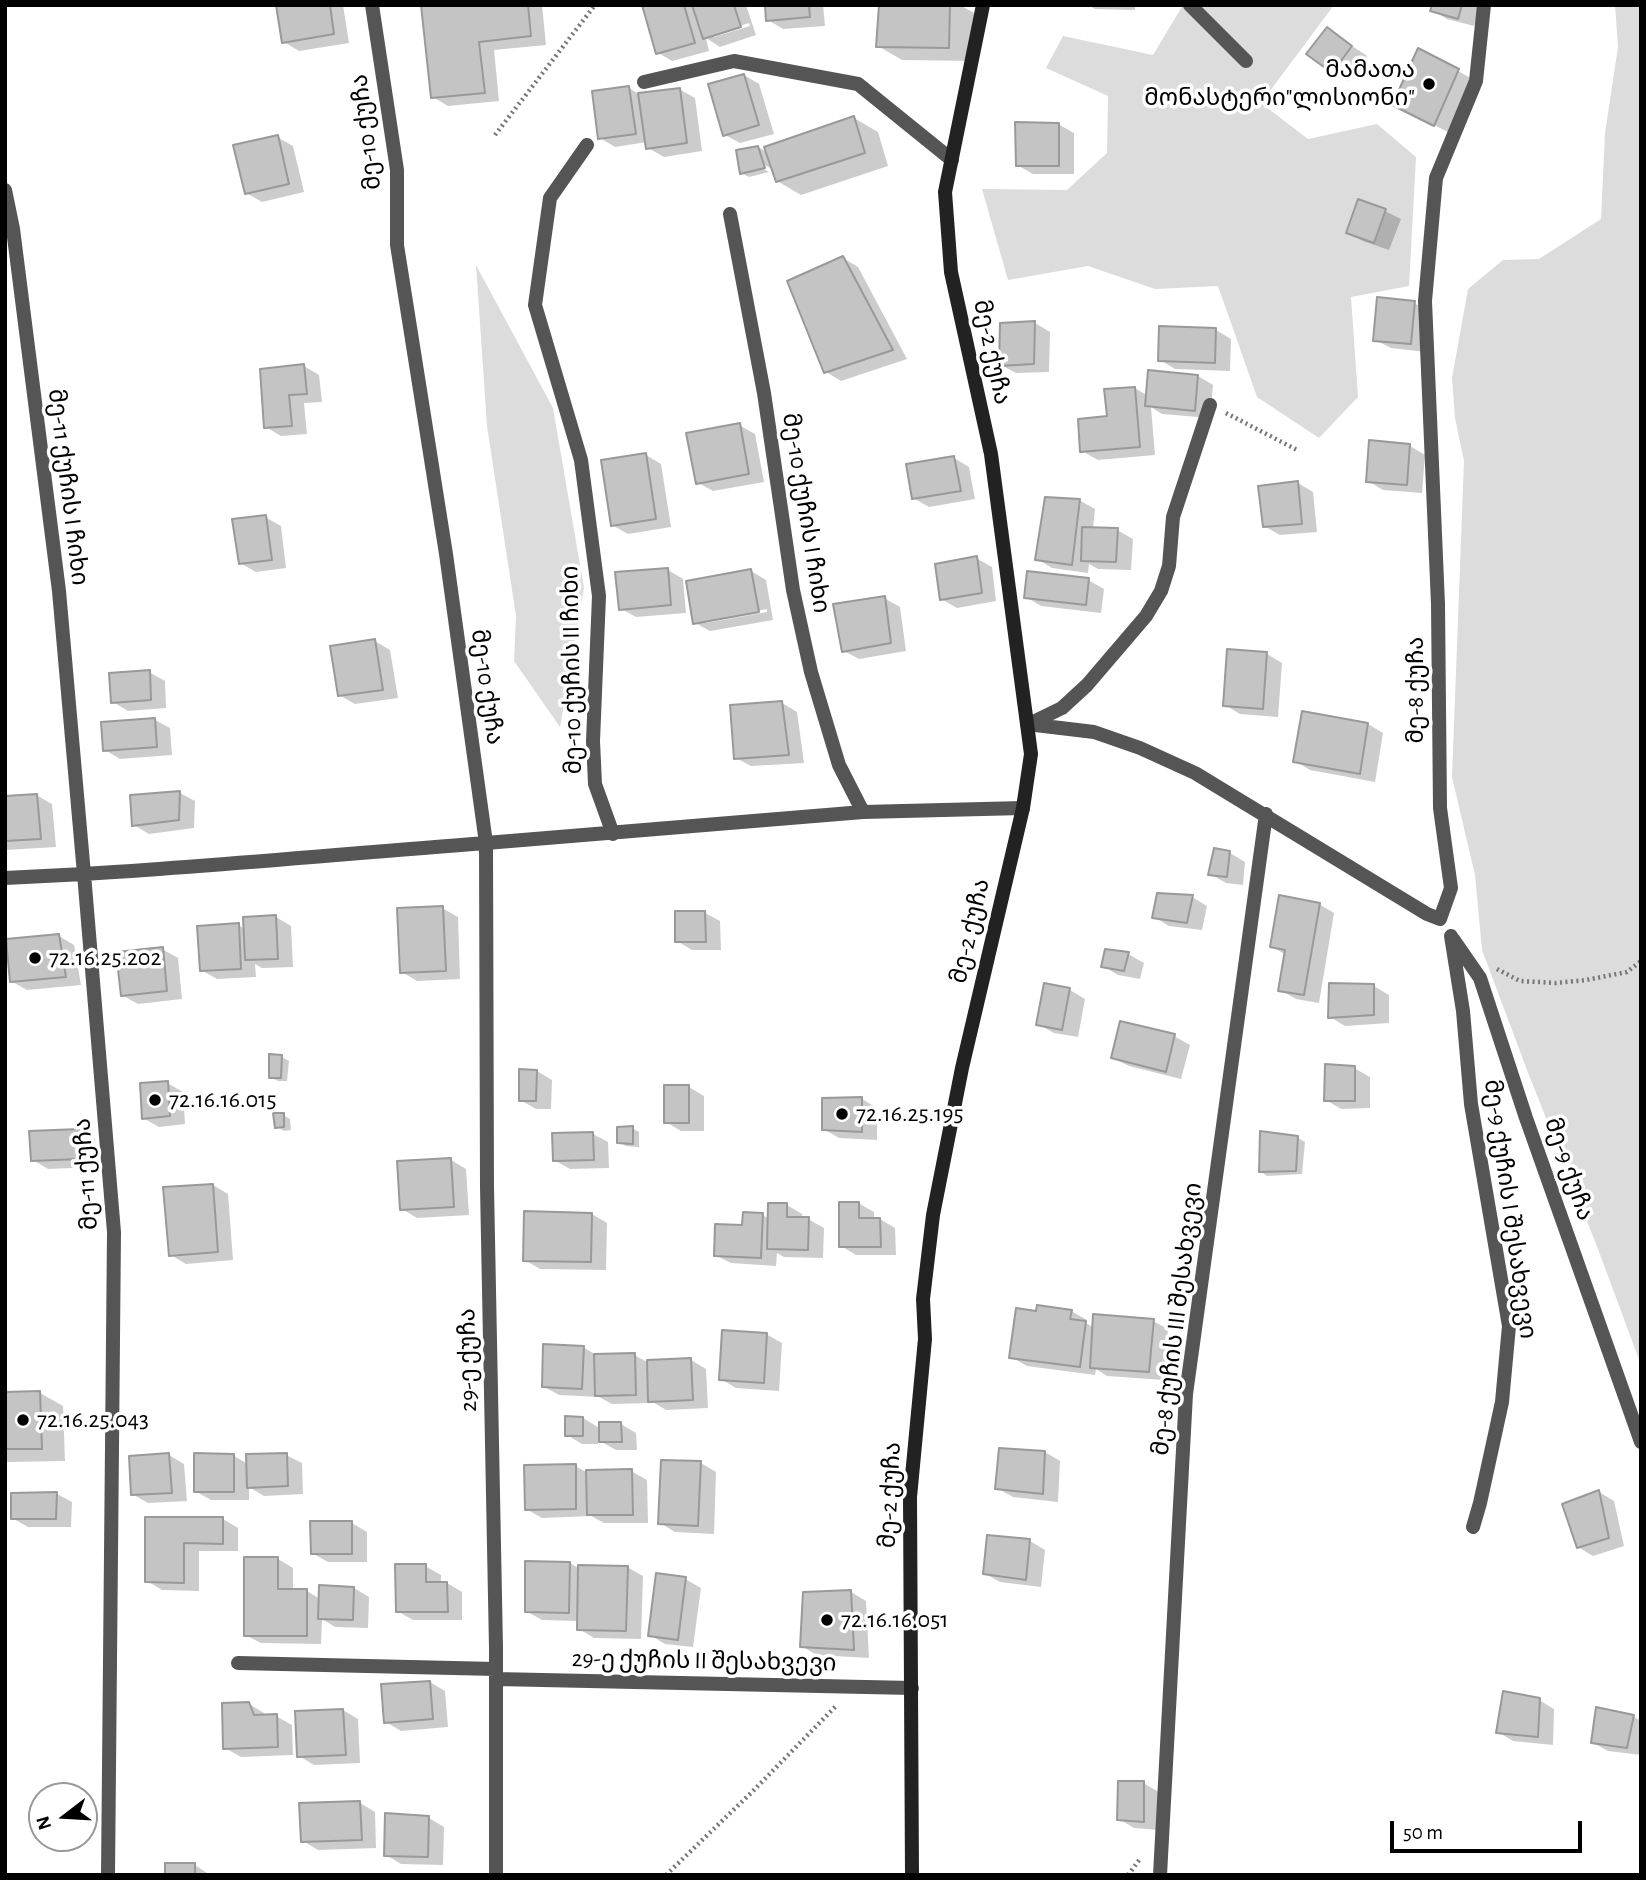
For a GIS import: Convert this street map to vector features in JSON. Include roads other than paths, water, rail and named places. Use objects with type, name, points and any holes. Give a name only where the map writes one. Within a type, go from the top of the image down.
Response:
[{"type":"main road","name":"მე-2 ქუჩა","points":[[912,1875],[910,1497],[925,1339],[923,1299],[933,1215],[962,1068],[1023,808],[1031,754],[992,454],[951,272],[945,192],[983,5]]},
{"type":"street","name":"მე-10 ქუჩა","points":[[372,5],[397,170],[397,245],[446,554],[486,844]]},
{"type":"street","points":[[1189,5],[1246,61]]},
{"type":"street","name":"მე-8 ქუჩა","points":[[1440,919],[1451,888],[1440,808],[1438,604],[1425,301],[1436,178],[1476,81],[1484,5]]},
{"type":"street","points":[[644,82],[734,61],[858,84],[952,160]]},
{"type":"street","name":"მე-10 ქუჩის II ჩიხი","points":[[587,145],[550,198],[535,305],[582,460],[599,596],[593,741],[595,784],[613,834]]},
{"type":"street","name":"მე-11 ქუჩის I ჩიხი","points":[[5,190],[13,229],[59,591],[84,874]]},
{"type":"street","name":"მე-10 ქუჩის I ჩიხი","points":[[730,214],[764,393],[793,590],[811,672],[839,765],[863,811]]},
{"type":"street","points":[[1027,724],[1062,708],[1087,685],[1146,616],[1161,591],[1169,566],[1173,517],[1210,405]]},
{"type":"street","points":[[1027,724],[1094,732],[1140,748],[1195,773],[1427,914],[1440,919]]},
{"type":"street","points":[[5,878],[243,864],[367,851],[613,834],[863,811],[1023,808]]},
{"type":"street","name":"მე-8 ქუჩის III შესახვევი","points":[[1160,1875],[1186,1394],[1266,814]]},
{"type":"street","name":"29-ე ქუჩა","points":[[486,844],[487,1187],[496,1674],[496,1875]]},
{"type":"street","name":"მე-11 ქუჩა","points":[[84,874],[114,1232],[108,1875]]},
{"type":"street","name":"მე-9 ქუჩა","points":[[1440,919],[1480,978],[1641,1441]]},
{"type":"street","name":"მე-9 ქუჩის I შესახვევი","points":[[1451,936],[1463,1011],[1471,1104],[1509,1326],[1502,1402],[1473,1527]]},
{"type":"street","name":"29-ე ქუჩის II შესახვევი","points":[[238,1663],[912,1688]]},
{"type":"place","name":"მამათა მონასტერი\"ლისიონი\"","points":[[1429,84]]},
{"type":"place","name":"72.16.25.202","points":[[35,958]]},
{"type":"place","name":"72.16.16.015","points":[[155,1100]]},
{"type":"place","name":"72.16.25.195","points":[[842,1114]]},
{"type":"place","name":"72.16.25.043","points":[[23,1420]]},
{"type":"place","name":"72.16.16.051","points":[[827,1620]]}]
